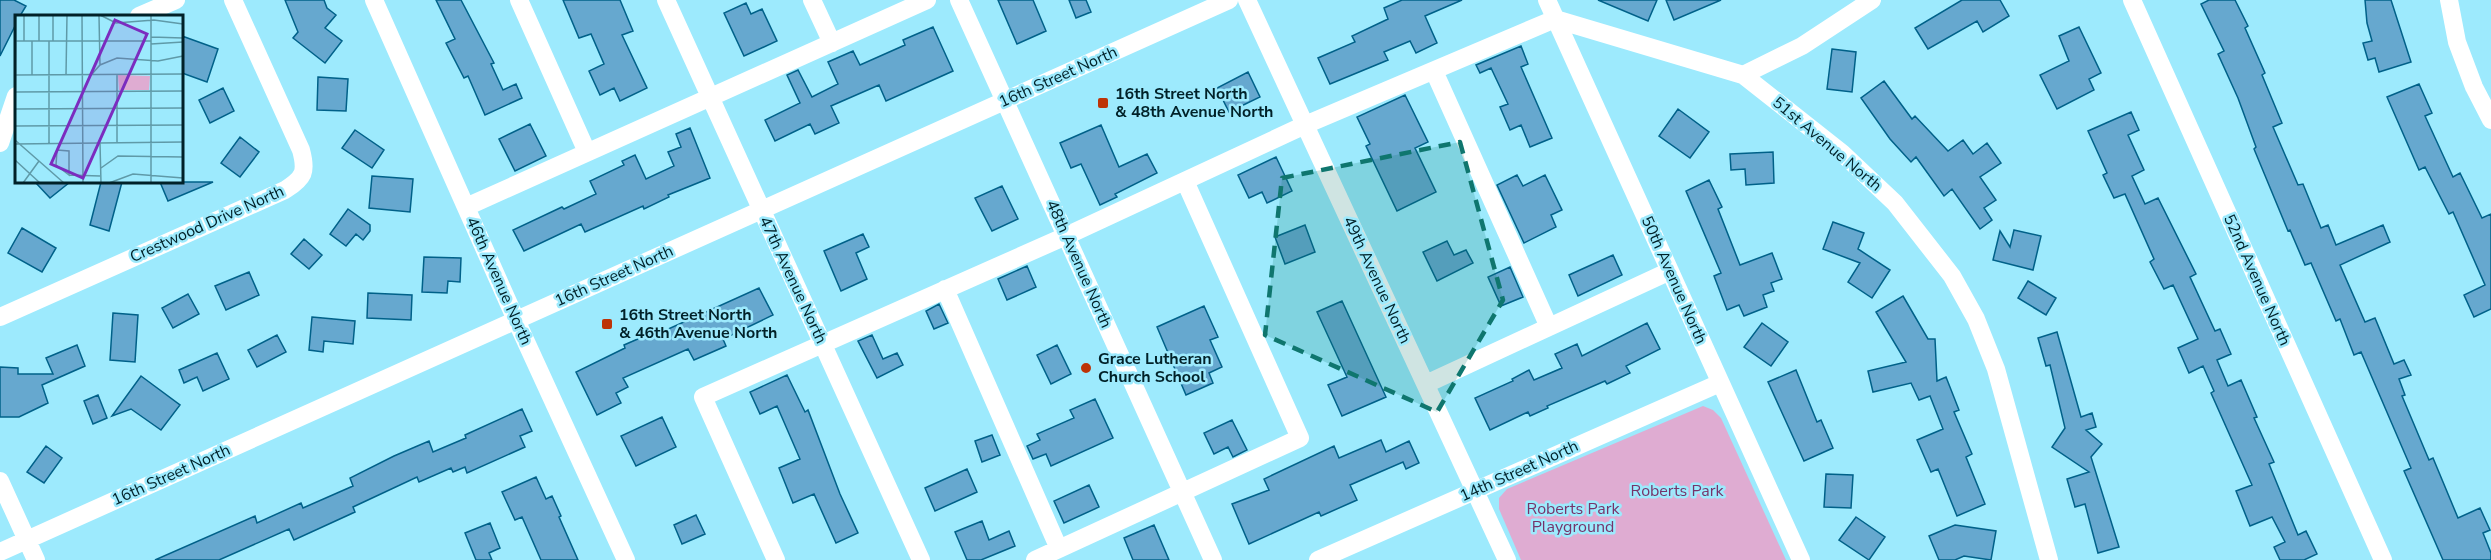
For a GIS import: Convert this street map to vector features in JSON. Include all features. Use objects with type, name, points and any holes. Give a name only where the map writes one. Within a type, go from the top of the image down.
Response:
[{"type":"street","points":[[141,15],[176,0]]},
{"type":"street","name":"Crestwood Drive North","points":[[0,317],[299,182],[305,166],[301,150],[233,0]]},
{"type":"street","name":"46th Avenue North","points":[[374,0],[516,320],[626,560]]},
{"type":"street","points":[[519,0],[587,152]]},
{"type":"street","name":"47th Avenue North","points":[[666,0],[921,560]]},
{"type":"street","points":[[812,0],[832,43]]},
{"type":"street","points":[[466,207],[927,0]]},
{"type":"street","name":"48th Avenue North","points":[[959,0],[1213,560]]},
{"type":"street","name":"16th Street North","points":[[0,552],[1229,0]]},
{"type":"street","name":"49th Avenue North","points":[[1247,0],[1507,560]]},
{"type":"street","name":"50th Avenue North","points":[[1547,0],[1801,560]]},
{"type":"street","points":[[1743,75],[1802,46],[1872,0]]},
{"type":"street","name":"52nd Avenue North","points":[[2132,0],[2383,560]]},
{"type":"street","points":[[2449,0],[2457,42],[2474,87],[2491,120]]},
{"type":"street","points":[[776,560],[703,397],[1066,236],[1305,125],[1555,19]]},
{"type":"street","name":"51st Avenue North","points":[[1555,19],[1743,75],[1842,153],[1887,195],[1953,276],[1976,319],[1996,369],[2049,560]]},
{"type":"street","points":[[1434,70],[1549,327]]},
{"type":"street","points":[[0,143],[15,99]]},
{"type":"street","points":[[1035,560],[1300,438],[1185,181]]},
{"type":"street","points":[[1426,384],[1670,271]]},
{"type":"street","points":[[945,289],[1059,549]]},
{"type":"street","name":"14th Street North","points":[[1318,560],[1720,383]]},
{"type":"street","points":[[0,481],[36,560]]},
{"type":"highlighted area","points":[[1460,142],[1503,300],[1437,412],[1265,335],[1282,178]]},
{"type":"green space","name":"Roberts Park","points":[[1703,406],[1713,410],[1721,418],[1786,560],[1521,560],[1499,509],[1499,498],[1507,489]]},
{"type":"building","points":[[0,0],[14,0],[26,6],[21,15],[15,15],[15,26],[0,56]]},
{"type":"building","points":[[285,0],[324,0],[327,8],[336,15],[325,28],[342,41],[325,63],[293,38],[298,32]]},
{"type":"building","points":[[436,0],[461,0],[494,63],[491,64],[503,90],[516,84],[522,98],[485,115],[468,76],[464,78],[446,43],[455,39]]},
{"type":"building","points":[[563,0],[620,0],[633,31],[622,35],[647,88],[620,101],[614,88],[600,95],[589,71],[604,64],[591,34],[579,38]]},
{"type":"building","points":[[998,0],[1033,0],[1046,31],[1017,44]]},
{"type":"building","points":[[1069,0],[1086,0],[1091,12],[1076,18]]},
{"type":"building","points":[[1402,0],[1462,0],[1425,16],[1437,43],[1416,53],[1410,41],[1384,52],[1388,60],[1330,84],[1318,58],[1355,42],[1352,36],[1388,19],[1384,8]]},
{"type":"building","points":[[1598,0],[1657,0],[1648,21]]},
{"type":"building","points":[[1666,0],[1721,0],[1674,20]]},
{"type":"building","points":[[1962,0],[2000,0],[2009,16],[1983,32],[1977,21],[1928,49],[1915,28]]},
{"type":"building","points":[[2209,0],[2235,0],[2248,26],[2245,28],[2265,73],[2262,75],[2282,123],[2273,127],[2298,185],[2303,184],[2321,228],[2328,225],[2336,245],[2383,225],[2390,242],[2340,265],[2365,322],[2375,318],[2394,364],[2404,360],[2411,375],[2399,379],[2405,395],[2402,396],[2429,460],[2433,458],[2458,518],[2480,508],[2490,530],[2483,533],[2491,553],[2491,560],[2443,560],[2404,471],[2411,468],[2361,352],[2354,355],[2340,319],[2336,321],[2311,263],[2305,265],[2290,230],[2288,231],[2254,149],[2256,147],[2238,98],[2218,54],[2224,51],[2201,4]]},
{"type":"building","points":[[2365,0],[2391,0],[2411,62],[2379,72],[2375,58],[2368,60],[2363,43],[2372,41],[2367,23]]},
{"type":"building","points":[[746,3],[751,14],[762,9],[777,41],[744,56],[724,13]]},
{"type":"building","points":[[933,27],[953,71],[886,101],[879,85],[831,106],[839,123],[815,134],[810,124],[775,141],[765,120],[800,103],[787,75],[798,70],[812,97],[838,84],[828,62],[853,51],[860,65],[905,45],[903,40]]},
{"type":"building","points":[[2079,27],[2101,73],[2089,79],[2094,90],[2057,109],[2040,75],[2069,61],[2059,36]]},
{"type":"building","points":[[183,36],[218,49],[207,82],[183,73]]},
{"type":"building","points":[[1521,46],[1528,64],[1521,67],[1552,138],[1530,147],[1521,125],[1510,130],[1500,107],[1508,104],[1491,68],[1480,73],[1476,65]]},
{"type":"building","points":[[1832,49],[1856,52],[1852,92],[1827,89]]},
{"type":"building","points":[[1248,72],[1260,97],[1229,112],[1217,88]]},
{"type":"building","points":[[318,77],[348,79],[346,111],[317,110]]},
{"type":"building","points":[[1884,81],[1912,119],[1915,116],[1948,151],[1963,140],[1973,154],[1987,143],[2001,163],[1980,177],[1996,200],[1984,208],[1992,220],[1980,229],[1952,189],[1944,196],[1916,157],[1911,162],[1890,139],[1861,98]]},
{"type":"building","points":[[2419,84],[2432,113],[2425,116],[2453,177],[2460,173],[2482,218],[2491,214],[2491,309],[2474,317],[2464,295],[2485,285],[2453,212],[2449,214],[2425,167],[2419,170],[2387,97]]},
{"type":"building","points":[[223,88],[234,111],[210,123],[199,100]]},
{"type":"building","points":[[1405,95],[1428,142],[1415,148],[1436,192],[1397,211],[1366,146],[1370,144],[1357,117]]},
{"type":"building","points":[[1678,109],[1709,132],[1690,158],[1659,136]]},
{"type":"building","points":[[2131,112],[2139,130],[2128,135],[2144,170],[2132,176],[2145,204],[2158,198],[2196,274],[2190,277],[2215,331],[2220,329],[2231,354],[2217,360],[2228,386],[2241,380],[2257,417],[2254,418],[2274,462],[2269,464],[2298,535],[2306,531],[2317,554],[2304,560],[2280,560],[2274,547],[2285,542],[2272,517],[2250,526],[2236,491],[2252,485],[2211,393],[2214,391],[2203,366],[2189,373],[2178,348],[2198,339],[2173,285],[2164,289],[2150,262],[2154,259],[2125,194],[2114,198],[2103,175],[2107,173],[2088,131]]},
{"type":"building","points":[[530,124],[546,156],[515,171],[499,139]]},
{"type":"building","points":[[1101,125],[1119,167],[1147,154],[1157,173],[1115,194],[1117,197],[1100,205],[1081,164],[1071,168],[1060,143]]},
{"type":"building","points":[[690,128],[710,178],[668,195],[669,197],[644,209],[643,206],[585,232],[581,224],[524,251],[513,230],[596,194],[590,181],[624,165],[622,161],[635,155],[646,179],[674,166],[668,152],[681,147],[676,134]]},
{"type":"building","points":[[355,130],[384,150],[372,168],[342,148]]},
{"type":"building","points":[[240,137],[259,152],[240,177],[221,163]]},
{"type":"building","points":[[1773,152],[1774,183],[1746,185],[1745,169],[1731,170],[1730,154]]},
{"type":"building","points":[[1276,157],[1292,191],[1267,203],[1262,192],[1249,198],[1238,175]]},
{"type":"building","points":[[1517,175],[1523,186],[1545,175],[1562,210],[1551,215],[1556,227],[1524,243],[1497,185]]},
{"type":"building","points":[[372,176],[413,179],[410,212],[369,208]]},
{"type":"building","points":[[1709,180],[1722,207],[1718,209],[1740,265],[1772,253],[1782,279],[1771,283],[1774,291],[1763,295],[1767,307],[1744,316],[1739,305],[1727,310],[1714,276],[1721,273],[1686,191]]},
{"type":"building","points":[[213,182],[168,201],[160,183]]},
{"type":"building","points":[[36,183],[69,183],[50,198]]},
{"type":"building","points":[[101,183],[122,183],[109,231],[90,225]]},
{"type":"building","points":[[1002,186],[1018,219],[992,231],[975,198]]},
{"type":"building","points":[[348,209],[370,225],[370,231],[363,240],[356,234],[346,246],[330,234]]},
{"type":"building","points":[[1833,222],[1864,233],[1858,249],[1890,270],[1872,298],[1848,282],[1860,263],[1823,249]]},
{"type":"building","points":[[1305,225],[1315,252],[1285,264],[1275,237]]},
{"type":"building","points":[[22,228],[56,248],[42,272],[8,253]]},
{"type":"building","points":[[2014,230],[2041,236],[2033,270],[1993,260],[2000,231],[2010,247]]},
{"type":"building","points":[[863,234],[869,247],[856,253],[867,279],[841,291],[824,251]]},
{"type":"building","points":[[304,239],[322,255],[309,269],[291,254]]},
{"type":"building","points":[[1447,241],[1454,255],[1466,250],[1473,263],[1437,281],[1423,252]]},
{"type":"building","points":[[1613,255],[1622,275],[1578,296],[1569,275]]},
{"type":"building","points":[[424,257],[461,258],[460,282],[448,281],[447,293],[422,292]]},
{"type":"building","points":[[1027,266],[1036,287],[1007,300],[998,279]]},
{"type":"building","points":[[1510,267],[1523,297],[1501,306],[1488,277]]},
{"type":"building","points":[[249,272],[259,295],[226,310],[215,286]]},
{"type":"building","points":[[2028,281],[2056,298],[2046,315],[2018,298]]},
{"type":"building","points":[[759,288],[773,315],[723,339],[726,346],[694,360],[688,349],[623,378],[628,387],[616,393],[621,403],[597,415],[576,372],[625,348],[624,345],[663,328],[664,331]]},
{"type":"building","points":[[368,293],[412,295],[411,320],[367,318]]},
{"type":"building","points":[[188,294],[199,314],[173,328],[162,308]]},
{"type":"building","points":[[1903,296],[1928,339],[1935,339],[1937,381],[1946,377],[1959,410],[1954,412],[1972,454],[1966,457],[1985,504],[1957,516],[1938,469],[1931,472],[1917,440],[1943,429],[1930,396],[1919,400],[1911,383],[1873,392],[1868,371],[1906,362],[1876,312]]},
{"type":"building","points":[[1342,301],[1386,397],[1342,416],[1328,385],[1347,377],[1317,312]]},
{"type":"building","points":[[939,304],[948,323],[934,329],[926,311]]},
{"type":"building","points":[[1204,306],[1218,337],[1210,340],[1222,367],[1209,373],[1213,383],[1186,395],[1157,327]]},
{"type":"building","points":[[113,313],[138,315],[135,362],[110,360]]},
{"type":"building","points":[[312,317],[355,321],[353,344],[324,341],[323,352],[309,350]]},
{"type":"building","points":[[1647,323],[1660,349],[1626,366],[1630,373],[1607,384],[1605,381],[1547,406],[1548,408],[1530,416],[1528,412],[1490,430],[1475,398],[1513,381],[1512,379],[1529,370],[1534,380],[1562,368],[1555,354],[1577,344],[1582,356]]},
{"type":"building","points":[[1762,323],[1788,342],[1771,366],[1744,347]]},
{"type":"building","points":[[2057,332],[2081,417],[2092,413],[2096,427],[2086,430],[2102,444],[2091,457],[2119,547],[2098,553],[2085,504],[2075,507],[2067,479],[2089,472],[2052,447],[2065,428],[2050,365],[2046,366],[2038,338]]},
{"type":"building","points":[[277,335],[286,352],[257,367],[248,350]]},
{"type":"building","points":[[872,335],[883,359],[897,353],[903,365],[877,378],[858,341]]},
{"type":"building","points":[[77,345],[85,366],[42,385],[48,403],[19,417],[0,417],[0,367],[18,368],[18,374],[53,374],[46,358]]},
{"type":"building","points":[[1057,345],[1071,374],[1051,384],[1037,355]]},
{"type":"building","points":[[217,353],[229,379],[203,391],[197,377],[184,383],[179,370]]},
{"type":"building","points":[[1796,370],[1817,422],[1821,420],[1833,448],[1804,461],[1768,382]]},
{"type":"building","points":[[787,375],[805,412],[808,410],[840,494],[858,533],[836,543],[814,494],[793,503],[779,468],[800,459],[777,406],[760,414],[750,392]]},
{"type":"building","points":[[141,376],[180,405],[161,430],[131,409],[112,416]]},
{"type":"building","points":[[98,395],[107,418],[93,424],[84,401]]},
{"type":"building","points":[[1095,399],[1113,438],[1051,466],[1046,454],[1033,459],[1027,446],[1040,440],[1037,434],[1074,418],[1070,410]]},
{"type":"building","points":[[522,409],[532,431],[520,436],[525,447],[467,473],[465,467],[453,472],[451,468],[419,482],[417,477],[353,507],[355,512],[294,540],[289,529],[219,560],[155,560],[255,516],[257,523],[301,503],[303,508],[353,486],[350,478],[394,456],[429,441],[433,452]]},
{"type":"building","points":[[662,417],[676,447],[636,466],[621,436]]},
{"type":"building","points":[[1232,420],[1247,450],[1233,457],[1228,447],[1214,454],[1204,433]]},
{"type":"building","points":[[992,435],[1000,455],[982,462],[975,441]]},
{"type":"building","points":[[1381,440],[1386,452],[1409,441],[1419,463],[1406,469],[1403,462],[1350,485],[1357,500],[1321,516],[1319,512],[1249,544],[1232,504],[1269,490],[1264,479],[1334,446],[1339,458]]},
{"type":"building","points":[[46,446],[62,458],[44,483],[27,472]]},
{"type":"building","points":[[967,469],[977,492],[935,511],[925,488]]},
{"type":"building","points":[[1826,474],[1853,475],[1851,508],[1824,507]]},
{"type":"building","points":[[536,477],[546,499],[552,496],[578,560],[541,560],[522,517],[515,520],[502,492]]},
{"type":"building","points":[[1089,485],[1099,507],[1064,523],[1054,501]]},
{"type":"building","points":[[696,515],[705,534],[682,544],[674,525]]},
{"type":"building","points":[[1856,517],[1885,537],[1869,560],[1839,540]]},
{"type":"building","points":[[982,521],[989,540],[1009,531],[1015,546],[981,560],[967,560],[955,532]]},
{"type":"building","points":[[490,523],[500,548],[489,553],[492,560],[476,560],[465,533]]},
{"type":"building","points":[[1154,525],[1169,560],[1133,560],[1124,538]]},
{"type":"building","points":[[1955,525],[1996,531],[1991,560],[1964,556],[1955,560],[1939,560],[1929,536]]},
{"type":"place","name":"16th Street North & 48th Avenue North","points":[[1103,103]]},
{"type":"place","name":"16th Street North & 46th Avenue North","points":[[607,324]]},
{"type":"place","name":"Grace Lutheran Church School","points":[[1086,368]]},
{"type":"park label","name":"Roberts Park Playground","points":[[1573,518]]}]
